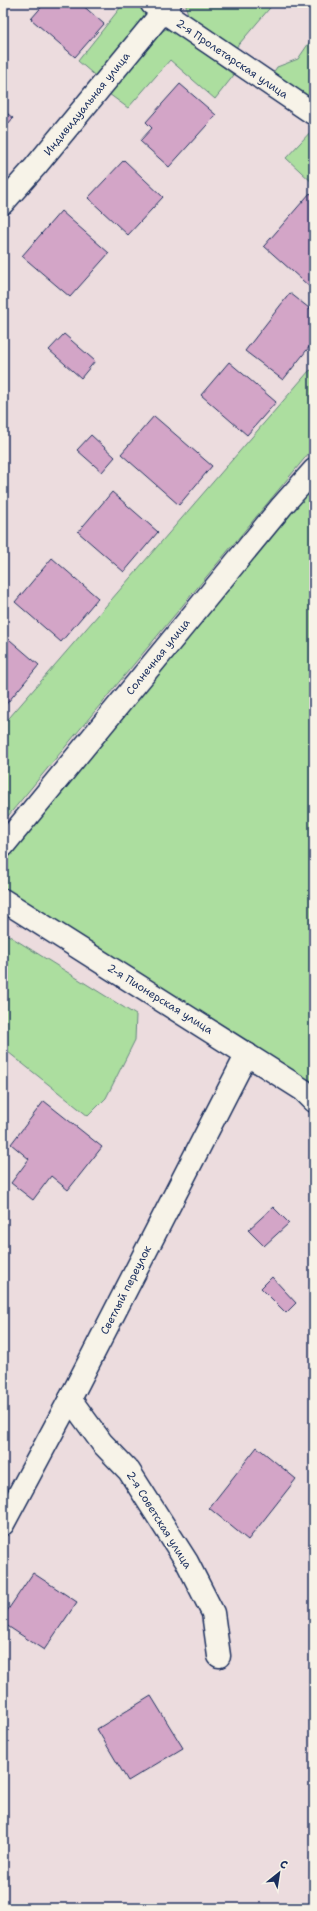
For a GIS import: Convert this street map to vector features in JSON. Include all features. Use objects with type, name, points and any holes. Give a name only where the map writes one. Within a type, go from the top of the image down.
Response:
[{"type":"street","name":"2-я Пролетарская улица","points":[[162,6],[314,114]]},
{"type":"street","name":"Индивидуальная улица","points":[[3,203],[35,167],[162,6]]},
{"type":"street","name":"Солнечная улица","points":[[3,846],[282,506],[314,470]]},
{"type":"street","name":"2-я Пионерская улица","points":[[3,900],[303,1090],[314,1101]]},
{"type":"street","name":"Светлый переулок","points":[[3,1524],[70,1399],[247,1054]]},
{"type":"street","name":"2-я Советская улица","points":[[70,1399],[102,1443],[129,1471],[187,1562],[212,1613],[219,1656]]},
{"type":"green space","points":[[124,3],[136,4],[144,10],[148,18],[99,79],[78,61]]},
{"type":"green space","points":[[187,3],[274,3],[234,50],[189,19],[186,7]]},
{"type":"green space","points":[[166,29],[174,31],[234,75],[215,99],[170,60],[128,108],[109,94],[157,34]]},
{"type":"green space","points":[[311,40],[314,42],[314,100],[273,73],[277,67],[298,59]]},
{"type":"green space","points":[[314,128],[314,184],[286,158]]},
{"type":"green space","points":[[314,369],[314,447],[3,822],[3,725],[309,371]]},
{"type":"green space","points":[[314,470],[314,1101],[3,900],[3,846]]},
{"type":"green space","points":[[3,932],[136,1015],[135,1040],[106,1098],[88,1116],[3,1048]]},
{"type":"building","points":[[45,3],[80,3],[104,24],[75,57],[31,19]]},
{"type":"building","points":[[180,84],[216,115],[169,167],[140,141],[152,128],[146,122]]},
{"type":"building","points":[[3,110],[13,118],[3,130]]},
{"type":"building","points":[[124,160],[163,197],[128,235],[88,198]]},
{"type":"building","points":[[310,193],[314,197],[314,285],[311,288],[264,246]]},
{"type":"building","points":[[61,211],[109,253],[70,297],[22,256]]},
{"type":"building","points":[[290,293],[314,312],[314,341],[283,380],[245,351]]},
{"type":"building","points":[[64,334],[95,361],[81,378],[49,350]]},
{"type":"building","points":[[229,362],[276,402],[247,435],[201,395]]},
{"type":"building","points":[[154,416],[212,466],[179,505],[121,454]]},
{"type":"building","points":[[91,435],[115,457],[102,472],[77,450]]},
{"type":"building","points":[[112,492],[158,532],[124,572],[78,532]]},
{"type":"building","points":[[52,558],[98,598],[61,642],[15,602]]},
{"type":"building","points":[[3,634],[39,665],[3,708]]},
{"type":"building","points":[[44,1101],[102,1147],[68,1190],[51,1176],[33,1200],[11,1183],[29,1159],[11,1144]]},
{"type":"building","points":[[273,1207],[289,1223],[264,1246],[248,1230]]},
{"type":"building","points":[[272,1277],[296,1303],[286,1313],[261,1288]]},
{"type":"building","points":[[257,1447],[296,1479],[248,1540],[209,1508]]},
{"type":"building","points":[[33,1573],[77,1602],[44,1650],[3,1623],[3,1617]]},
{"type":"building","points":[[151,1696],[183,1748],[128,1781],[97,1729]]}]
